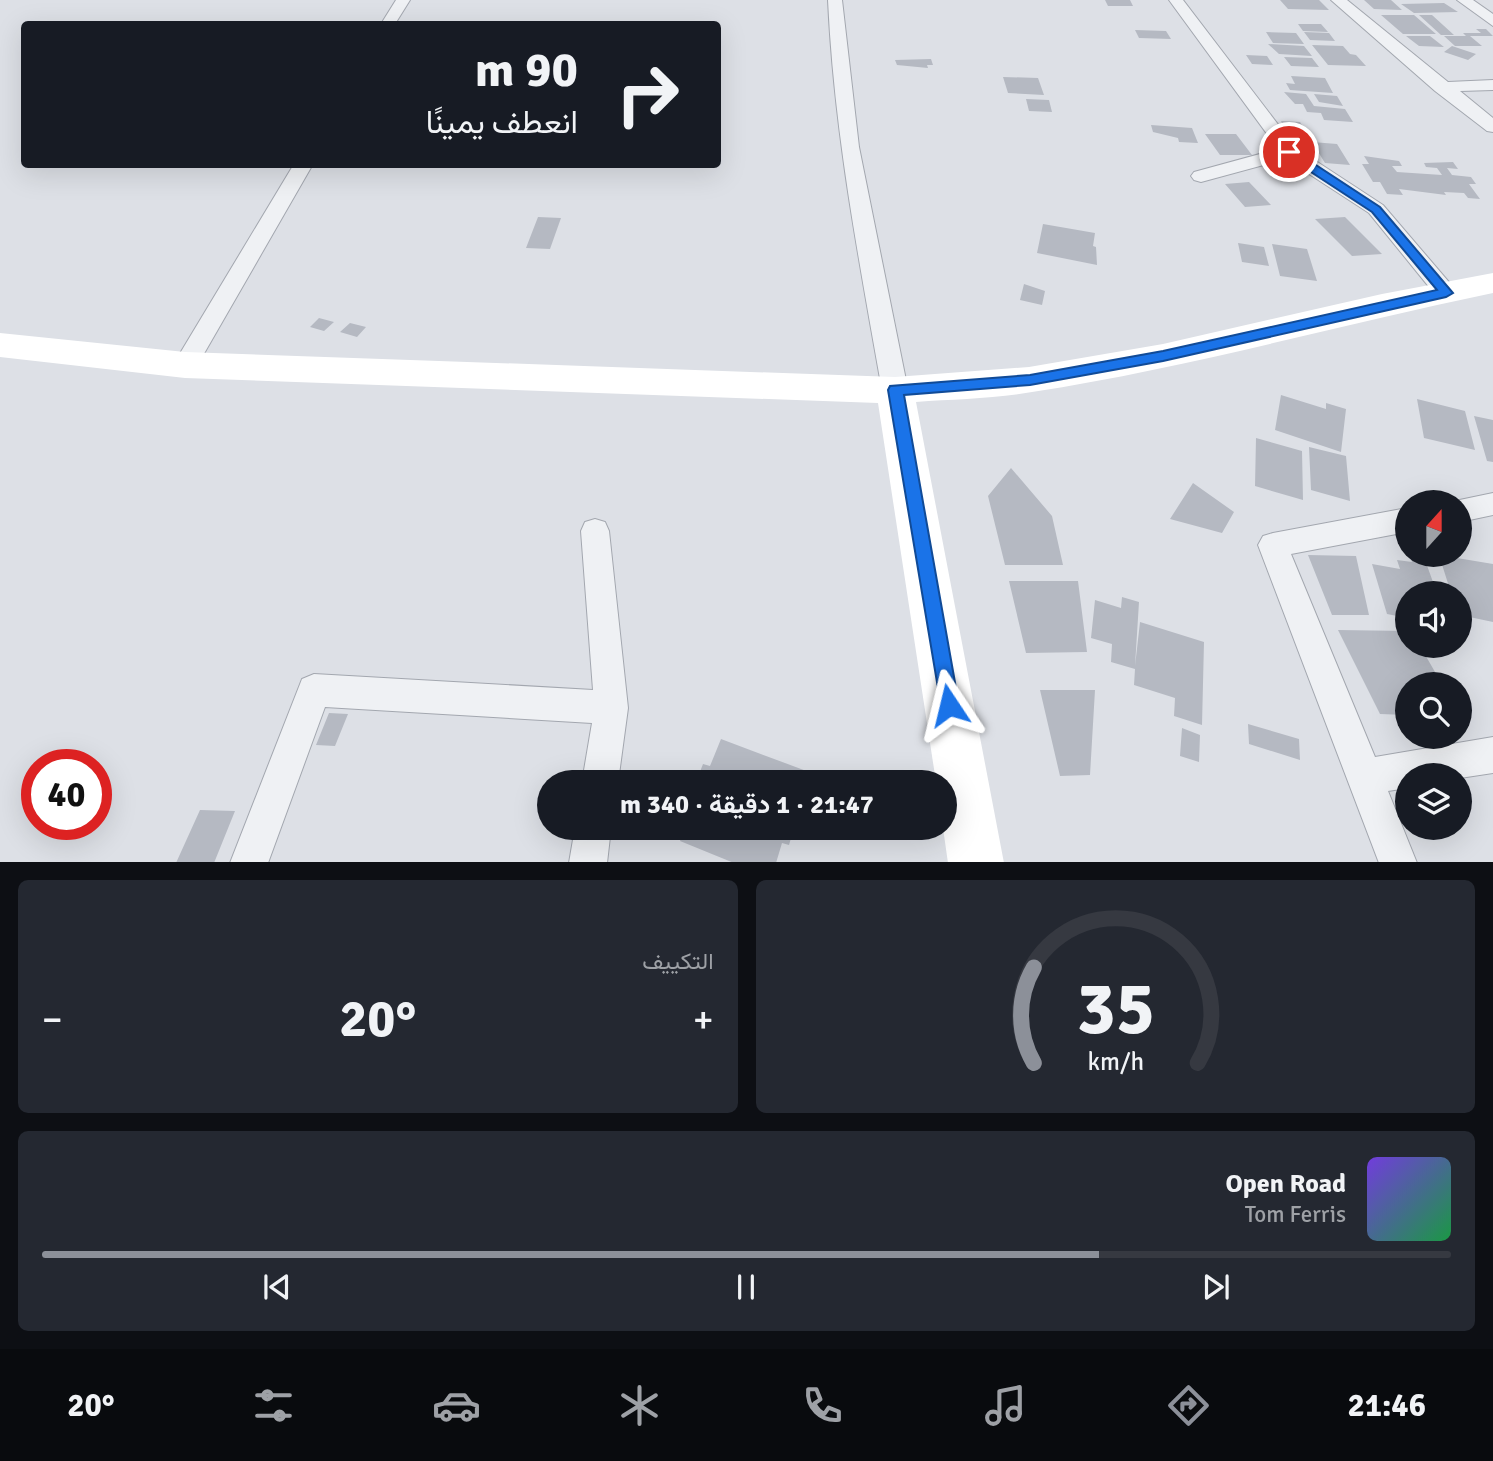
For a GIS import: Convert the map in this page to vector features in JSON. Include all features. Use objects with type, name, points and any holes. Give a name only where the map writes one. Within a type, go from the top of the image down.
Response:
[{"type":"street","points":[[390,21],[403,0]]},
{"type":"street","points":[[835,0],[836,31],[856,180],[976,862]]},
{"type":"street","points":[[1176,0],[1289,152],[1376,209],[1446,293]]},
{"type":"street","points":[[1338,0],[1493,127]]},
{"type":"street","points":[[1464,0],[1490,18]]},
{"type":"street","points":[[1441,87],[1493,85]]},
{"type":"street","points":[[1200,176],[1289,152]]},
{"type":"street","points":[[185,365],[301,168]]},
{"type":"street","points":[[0,345],[185,365],[895,390],[1043,378],[1163,356],[1493,283]]},
{"type":"street","points":[[1472,508],[1493,504]]},
{"type":"street","points":[[1395,522],[1273,545],[1398,862]]},
{"type":"street","points":[[595,531],[611,708],[602,770]]},
{"type":"street","points":[[249,862],[314,690],[611,708]]},
{"type":"street","points":[[1365,777],[1493,755]]},
{"type":"street","points":[[588,862],[591,840]]},
{"type":"building","points":[[1105,0],[1130,0],[1133,6],[1108,6]]},
{"type":"building","points":[[1280,0],[1319,0],[1329,10],[1288,9]]},
{"type":"building","points":[[1364,0],[1391,0],[1402,10],[1374,9]]},
{"type":"building","points":[[1444,3],[1458,12],[1414,13],[1401,4]]},
{"type":"building","points":[[1381,15],[1414,15],[1436,34],[1403,34]]},
{"type":"building","points":[[1419,15],[1432,15],[1454,35],[1441,35]]},
{"type":"building","points":[[1298,24],[1321,24],[1328,32],[1303,31]]},
{"type":"building","points":[[1476,29],[1486,29],[1493,36],[1466,36],[1463,33],[1481,33]]},
{"type":"building","points":[[1135,30],[1166,31],[1171,39],[1139,38]]},
{"type":"building","points":[[1266,32],[1296,33],[1304,44],[1273,43]]},
{"type":"building","points":[[1304,32],[1329,33],[1335,41],[1310,40]]},
{"type":"building","points":[[1406,36],[1430,36],[1444,47],[1419,46]]},
{"type":"building","points":[[1444,36],[1470,36],[1482,46],[1455,46]]},
{"type":"building","points":[[1268,44],[1304,46],[1312,56],[1279,54]]},
{"type":"building","points":[[1312,45],[1343,46],[1366,66],[1328,65]]},
{"type":"building","points":[[1452,46],[1476,54],[1468,60],[1444,52]]},
{"type":"building","points":[[1246,55],[1267,56],[1273,65],[1252,64]]},
{"type":"building","points":[[1284,57],[1312,58],[1319,67],[1291,66]]},
{"type":"building","points":[[931,59],[933,65],[927,65],[928,68],[897,65],[895,60]]},
{"type":"building","points":[[1291,76],[1325,78],[1333,93],[1290,90],[1286,83],[1295,84]]},
{"type":"building","points":[[1003,77],[1038,78],[1044,95],[1008,93]]},
{"type":"building","points":[[1284,92],[1306,94],[1314,106],[1345,109],[1353,122],[1324,120],[1321,113],[1307,112],[1303,104],[1295,104]]},
{"type":"building","points":[[1314,94],[1337,96],[1343,106],[1319,102]]},
{"type":"building","points":[[1026,99],[1049,100],[1052,112],[1029,111]]},
{"type":"building","points":[[1281,121],[1300,122],[1307,133],[1287,132]]},
{"type":"building","points":[[1151,125],[1192,128],[1198,143],[1179,142],[1178,138],[1153,132]]},
{"type":"building","points":[[1205,134],[1236,134],[1252,155],[1220,155]]},
{"type":"building","points":[[1312,142],[1337,144],[1350,165],[1325,163]]},
{"type":"building","points":[[1364,156],[1399,161],[1402,166],[1392,166],[1397,172],[1442,175],[1437,168],[1426,167],[1424,163],[1453,162],[1458,169],[1447,168],[1452,175],[1471,177],[1476,184],[1469,184],[1480,199],[1468,198],[1464,193],[1444,192],[1446,195],[1399,189],[1403,195],[1387,194],[1380,182],[1373,182],[1362,164],[1369,164]]},
{"type":"building","points":[[1249,182],[1271,205],[1245,207],[1225,184]]},
{"type":"building","points":[[538,217],[561,218],[550,249],[526,248]]},
{"type":"building","points":[[1345,217],[1382,254],[1352,256],[1315,219]]},
{"type":"building","points":[[1043,224],[1095,233],[1093,246],[1096,247],[1097,265],[1037,253]]},
{"type":"building","points":[[1238,243],[1264,247],[1269,266],[1242,262]]},
{"type":"building","points":[[1272,244],[1307,249],[1317,281],[1280,276]]},
{"type":"building","points":[[1024,284],[1045,291],[1042,305],[1020,300]]},
{"type":"building","points":[[319,318],[334,322],[324,331],[310,327]]},
{"type":"building","points":[[350,323],[366,327],[357,337],[340,332]]},
{"type":"building","points":[[1281,395],[1326,409],[1326,403],[1346,409],[1341,452],[1275,430]]},
{"type":"building","points":[[1417,399],[1465,411],[1475,450],[1424,438]]},
{"type":"building","points":[[1474,416],[1493,420],[1493,462],[1487,461]]},
{"type":"building","points":[[1256,438],[1302,451],[1303,500],[1255,486]]},
{"type":"building","points":[[1309,447],[1346,456],[1350,501],[1311,490]]},
{"type":"building","points":[[1011,468],[1052,516],[1063,565],[1005,565],[988,496]]},
{"type":"building","points":[[1193,483],[1234,512],[1222,533],[1170,519]]},
{"type":"building","points":[[1308,555],[1356,556],[1369,615],[1332,615]]},
{"type":"building","points":[[1472,560],[1493,564],[1493,622],[1472,618],[1472,581],[1447,581],[1443,567],[1472,567]]},
{"type":"building","points":[[1372,564],[1400,569],[1399,567],[1428,567],[1433,581],[1395,581],[1395,616],[1387,614]]},
{"type":"building","points":[[1009,581],[1078,581],[1087,652],[1026,653]]},
{"type":"building","points":[[1122,597],[1139,602],[1135,666],[1140,622],[1204,642],[1202,725],[1174,716],[1175,698],[1134,685],[1135,669],[1111,662],[1112,644],[1091,638],[1095,600],[1121,608]]},
{"type":"building","points":[[1338,630],[1395,631],[1395,658],[1427,658],[1435,672],[1395,672],[1395,715],[1380,714]]},
{"type":"building","points":[[1040,690],[1095,690],[1090,775],[1060,776]]},
{"type":"building","points":[[329,713],[348,714],[335,746],[316,745]]},
{"type":"building","points":[[1248,724],[1299,739],[1300,760],[1249,744]]},
{"type":"building","points":[[1182,728],[1200,735],[1199,762],[1180,756]]},
{"type":"building","points":[[721,739],[804,770],[701,770],[703,764],[710,766]]},
{"type":"building","points":[[200,810],[235,811],[214,862],[176,862]]},
{"type":"building","points":[[680,840],[790,840],[789,845],[782,843],[776,862],[732,862]]},
{"type":"route","points":[[949,705],[895,390],[1030,380],[1163,356],[1382,305],[1446,293],[1376,209],[1289,152]]}]
